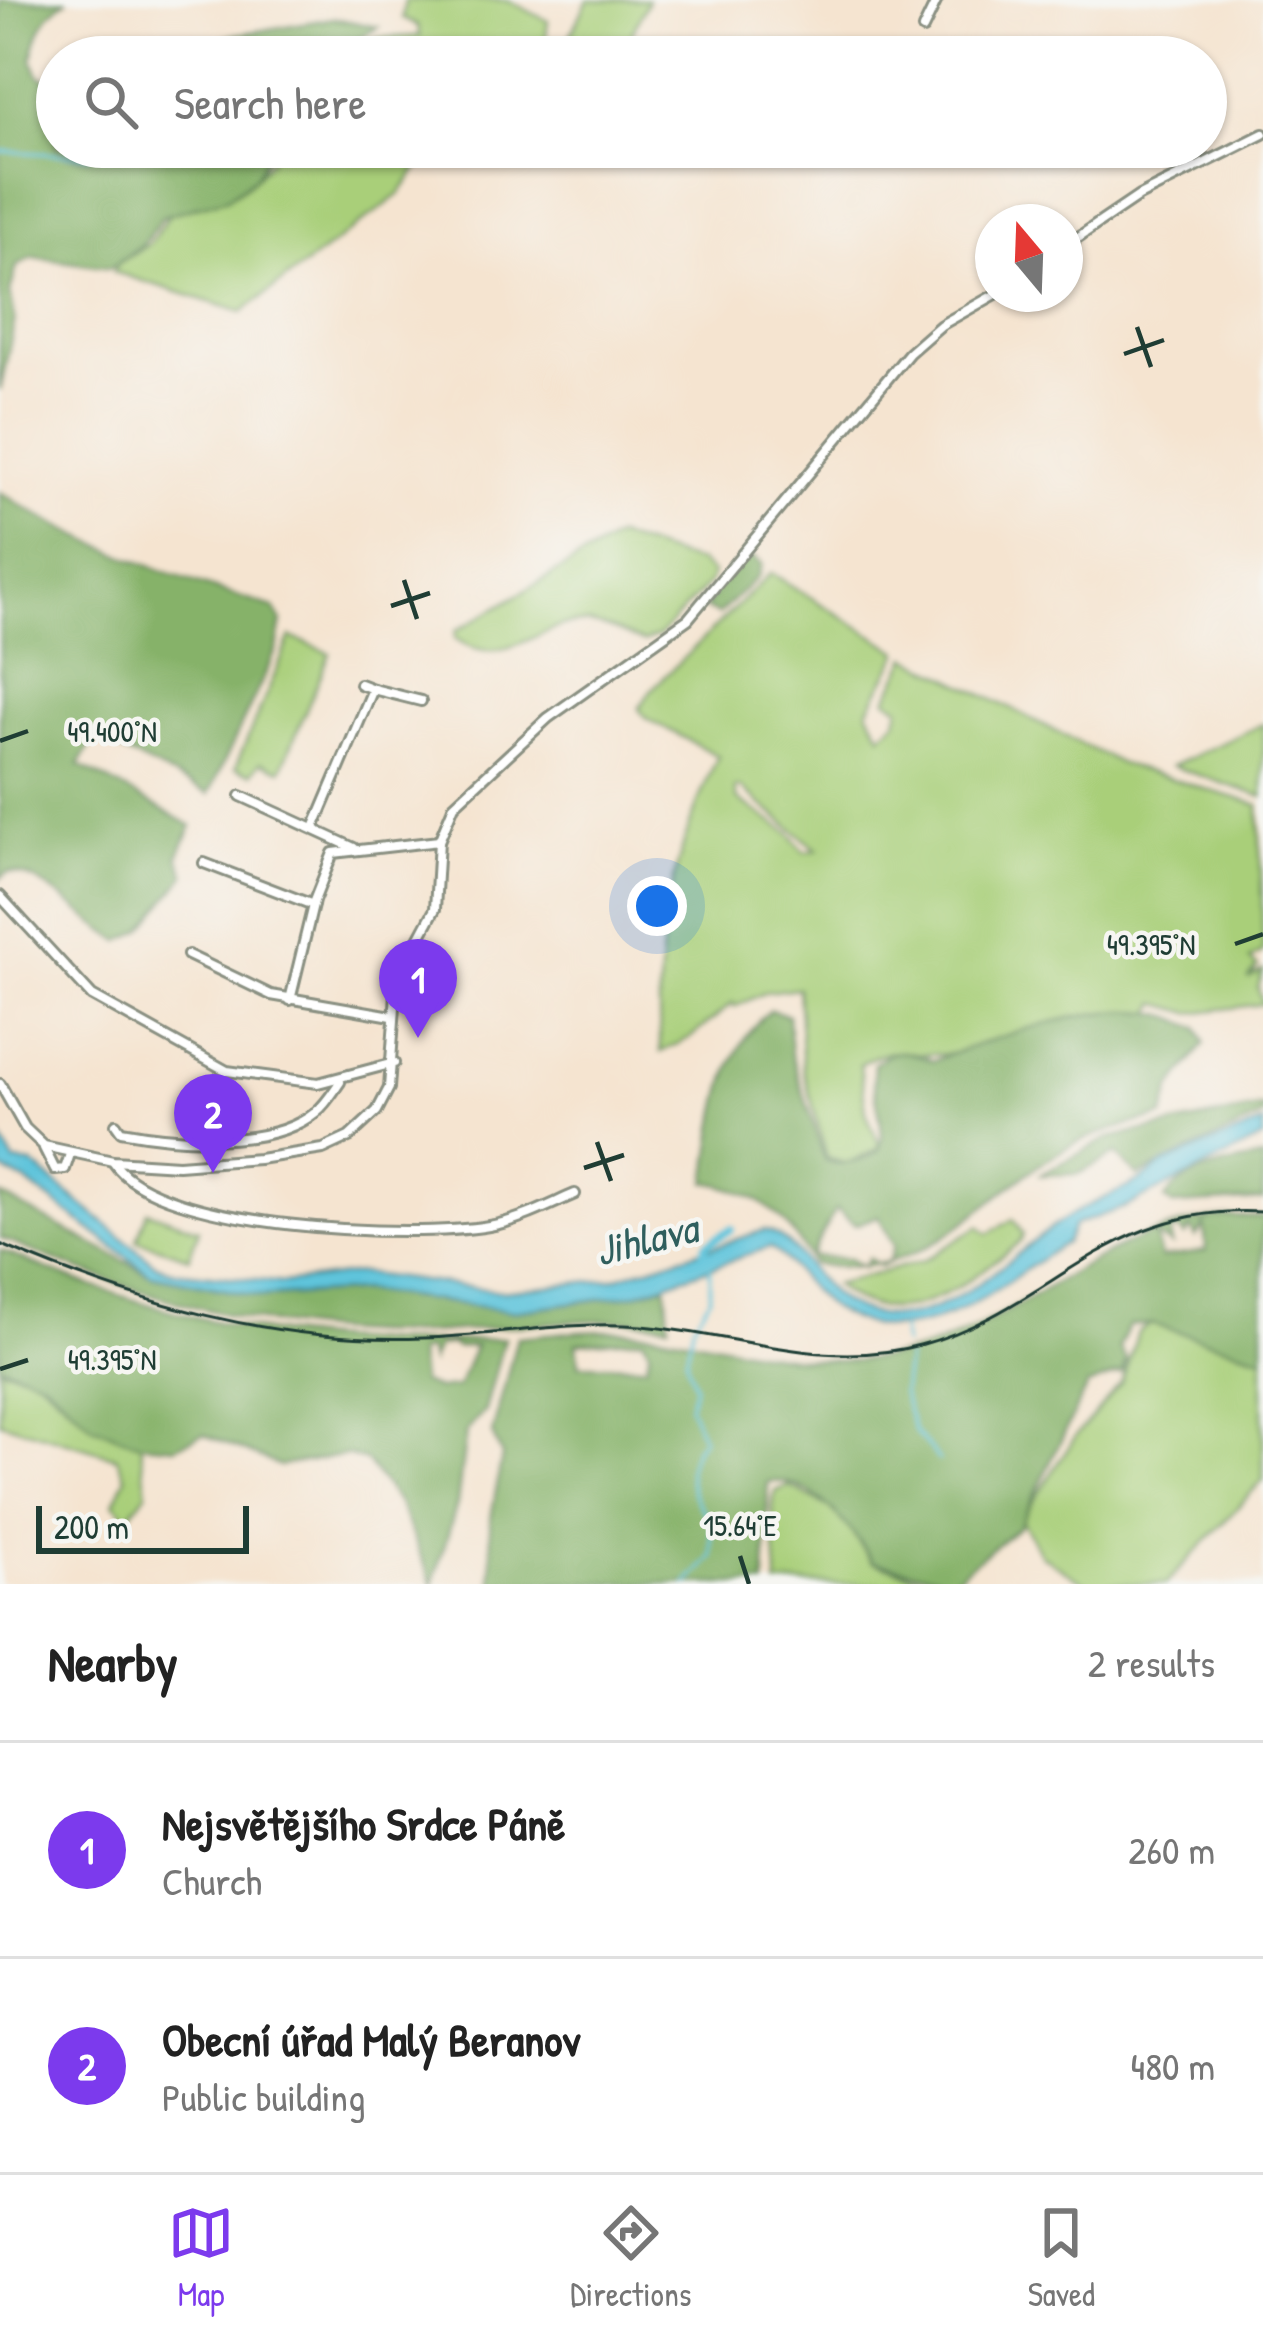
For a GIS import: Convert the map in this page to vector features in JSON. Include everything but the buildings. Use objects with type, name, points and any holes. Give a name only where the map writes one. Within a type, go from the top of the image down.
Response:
[{"type":"street","points":[[915,13],[925,25],[937,0]]},
{"type":"street","points":[[1227,152],[1263,134]]},
{"type":"street","points":[[1083,234],[1139,196],[1195,168]]},
{"type":"street","points":[[44,1146],[113,1161],[184,1165],[323,1149],[350,1137],[377,1111],[394,1063],[392,1016],[397,980],[436,909],[440,841],[454,805],[548,718],[667,636],[707,600],[749,540],[910,353],[941,325],[975,306]]},
{"type":"street","points":[[360,685],[421,701]]},
{"type":"street","points":[[314,828],[374,689]]},
{"type":"street","points":[[241,796],[354,848]]},
{"type":"street","points":[[290,1000],[313,904],[333,853],[440,841]]},
{"type":"street","points":[[205,863],[313,904]]},
{"type":"street","points":[[0,896],[79,985],[155,1036],[237,1074],[278,1081],[341,1080],[394,1063]]},
{"type":"street","points":[[188,956],[262,992],[392,1016]]},
{"type":"street","points":[[116,1124],[121,1132],[154,1137],[258,1134],[318,1111],[341,1080]]},
{"type":"street","points":[[0,1084],[56,1169],[65,1169],[70,1154]]},
{"type":"street","points":[[113,1161],[130,1179],[200,1207],[309,1227],[471,1229],[506,1222],[575,1194]]},
{"type":"green space","points":[[0,0],[68,0],[53,11],[36,36],[32,59],[36,68],[36,168],[260,168],[228,198],[163,216],[143,244],[110,268],[33,257],[17,266],[10,292],[15,319],[0,391]]},
{"type":"green space","points":[[405,0],[508,0],[548,21],[546,36],[420,36],[418,26],[402,18]]},
{"type":"green space","points":[[588,0],[648,0],[630,36],[570,36]]},
{"type":"green space","points":[[333,18],[378,27],[364,36],[234,35]]},
{"type":"green space","points":[[264,168],[419,168],[399,195],[242,312],[114,272],[117,264],[150,243],[172,210],[220,200]]},
{"type":"green space","points":[[0,492],[98,545],[274,608],[282,621],[277,649],[209,794],[95,738],[79,765],[192,826],[178,856],[186,875],[142,930],[121,941],[38,882],[8,872],[0,878]]},
{"type":"green space","points":[[617,537],[700,563],[712,573],[710,582],[659,636],[643,642],[581,623],[502,649],[471,647],[455,638],[456,631]]},
{"type":"green space","points":[[752,557],[762,564],[758,576],[718,615],[704,608],[737,563]]},
{"type":"green space","points":[[771,573],[900,652],[868,710],[881,735],[897,720],[900,707],[887,699],[908,657],[1121,764],[1259,805],[1263,952],[1250,960],[1258,967],[1248,979],[1263,971],[1258,988],[1263,1004],[1191,1013],[1157,1003],[1153,1014],[1100,1017],[949,1054],[881,1054],[860,1065],[866,1112],[880,1147],[848,1164],[827,1158],[803,1069],[798,988],[766,992],[734,1007],[733,1003],[691,1037],[661,1052],[660,975],[669,900],[689,828],[718,756],[646,718],[639,709],[652,689]],"holes":[[[740,787],[818,850],[804,852],[789,833],[737,799],[735,788]]]},
{"type":"green space","points":[[291,637],[330,653],[281,770],[261,762],[252,773],[235,768]]},
{"type":"green space","points":[[1263,724],[1263,797],[1172,766]]},
{"type":"green space","points":[[770,1010],[788,1015],[791,1054],[825,1160],[838,1163],[860,1160],[879,1150],[874,1064],[888,1055],[909,1053],[933,1061],[1051,1022],[1117,1011],[1172,1017],[1198,1028],[1205,1043],[1171,1089],[1164,1116],[1074,1144],[923,1249],[889,1261],[894,1246],[878,1216],[855,1225],[836,1209],[810,1256],[849,1259],[860,1266],[855,1267],[812,1264],[770,1209],[743,1193],[707,1182],[723,1089],[753,1027]]},
{"type":"green space","points":[[1263,1107],[1263,1116],[1138,1176],[1116,1154],[1078,1174],[1039,1175],[1109,1138]]},
{"type":"green space","points":[[1263,1158],[1263,1200],[1173,1205],[1165,1200],[1194,1175]]},
{"type":"green space","points":[[0,1195],[151,1275],[262,1297],[362,1291],[512,1311],[635,1294],[666,1284],[669,1324],[577,1321],[367,1333],[259,1321],[154,1295],[0,1238]]},
{"type":"green space","points":[[147,1211],[199,1229],[189,1257],[137,1240]]},
{"type":"green space","points":[[1263,1217],[1263,1357],[1152,1324],[1129,1326],[1119,1347],[1126,1360],[1122,1373],[1087,1386],[1019,1527],[952,1580],[873,1562],[842,1520],[815,1496],[784,1482],[768,1482],[765,1584],[492,1582],[490,1523],[502,1456],[492,1434],[517,1337],[629,1331],[792,1357],[881,1358],[932,1346],[979,1326],[1110,1252],[1156,1232],[1207,1219]],"holes":[[[1204,1225],[1206,1251],[1161,1258],[1155,1235],[1172,1245],[1170,1231],[1179,1230],[1185,1236],[1191,1228],[1196,1237]],[[643,1338],[650,1350],[646,1365],[579,1364],[577,1343]]]},
{"type":"green space","points":[[1013,1219],[1023,1234],[1021,1241],[931,1301],[883,1308],[859,1301],[834,1285],[923,1261],[979,1226],[988,1234]]},
{"type":"green space","points":[[0,1250],[125,1297],[246,1328],[370,1341],[504,1338],[485,1411],[466,1432],[457,1504],[433,1584],[398,1503],[366,1461],[347,1455],[280,1466],[203,1434],[175,1447],[140,1444],[93,1426],[42,1380],[0,1365]],"holes":[[[453,1344],[456,1348],[475,1346],[457,1387],[436,1389],[421,1383],[418,1352],[428,1350],[431,1361],[437,1346]]]},
{"type":"green space","points":[[1152,1324],[1263,1357],[1263,1480],[1166,1584],[1086,1584],[1041,1555],[1021,1520],[1076,1436],[1122,1382],[1138,1332]]},
{"type":"green space","points":[[0,1368],[35,1376],[93,1426],[140,1443],[147,1492],[128,1517],[114,1503],[126,1477],[117,1457],[0,1422]]},
{"type":"green space","points":[[789,1486],[838,1512],[872,1562],[941,1584],[777,1584],[774,1499],[776,1491]]},
{"type":"water","points":[[1263,1123],[1263,1138],[1126,1207],[1074,1225],[1066,1242],[983,1298],[924,1324],[893,1328],[862,1323],[830,1307],[770,1247],[635,1294],[512,1311],[362,1291],[261,1297],[151,1275],[25,1181],[0,1169],[0,1137],[15,1162],[32,1164],[156,1265],[171,1271],[283,1283],[359,1273],[501,1291],[612,1279],[765,1230],[787,1243],[846,1304],[879,1315],[911,1315],[942,1305],[971,1288],[1055,1225],[1163,1164]]},
{"type":"waterway","points":[[0,151],[36,153]]},
{"type":"waterway","name":"Jihlava","points":[[701,1261],[706,1244],[731,1229]]},
{"type":"waterway","name":"Jihlava","points":[[687,1584],[712,1557],[711,1518],[689,1480],[691,1458],[703,1439],[689,1406],[695,1385],[686,1360],[693,1324],[710,1298],[710,1268]]},
{"type":"waterway","points":[[901,1330],[904,1345]]},
{"type":"waterway","points":[[907,1357],[902,1393],[914,1431],[939,1460]]},
{"type":"railway","points":[[0,1244],[154,1301],[312,1334],[423,1338],[641,1326],[849,1354],[920,1345],[965,1329],[1120,1241],[1162,1224],[1209,1213],[1263,1212]]},
{"type":"place","name":"Nejsvětějšího Srdce Páně","points":[[418,1038]]},
{"type":"place","name":"Obecní úřad Malý Beranov","points":[[213,1173]]}]
